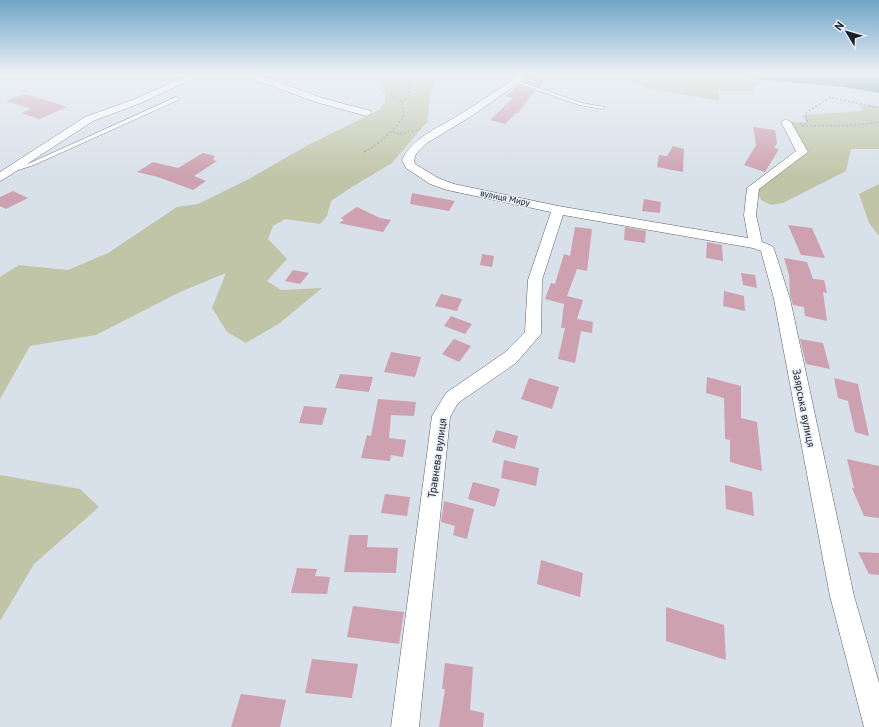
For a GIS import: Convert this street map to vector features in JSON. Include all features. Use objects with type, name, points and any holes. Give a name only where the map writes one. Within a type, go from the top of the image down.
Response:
[{"type":"street","points":[[0,177],[89,119],[116,109]]},
{"type":"street","points":[[352,109],[367,113]]},
{"type":"street","name":"вулиця Миру","points":[[475,109],[422,141],[411,153],[408,160],[410,166],[434,181],[451,187],[558,210],[756,244]]},
{"type":"street","points":[[756,244],[750,215],[753,188],[802,152],[794,124]]},
{"type":"street","name":"Травнева вулиця","points":[[405,727],[441,416],[452,398],[510,358],[533,334],[536,280],[558,210]]},
{"type":"street","name":"Заярська вулиця","points":[[756,244],[767,249],[782,299],[842,596],[878,727]]},
{"type":"lane","points":[[11,170],[32,164],[154,109]]},
{"type":"path","points":[[364,152],[376,145],[393,130],[404,116],[403,109]]},
{"type":"path","points":[[794,124],[804,124],[807,122],[806,113],[812,109]]},
{"type":"path","points":[[794,124],[859,125],[879,122]]},
{"type":"path","points":[[393,130],[394,133],[400,134],[424,128],[430,129],[434,133]]},
{"type":"green space","points":[[429,109],[427,122],[392,163],[331,201],[327,216],[320,224],[285,219],[273,226],[268,239],[287,259],[267,281],[281,290],[322,288],[280,323],[246,343],[227,332],[212,308],[226,273],[180,292],[96,335],[30,346],[0,399],[0,277],[19,265],[68,270],[108,253],[177,207],[198,204],[249,179],[308,145],[379,110]]},
{"type":"green space","points":[[861,109],[879,109],[879,149],[851,149],[846,171],[783,203],[771,205],[761,200],[757,190],[806,153],[783,121],[807,123],[802,115],[863,111]]},
{"type":"green space","points":[[879,184],[879,236],[869,223],[859,194]]},
{"type":"green space","points":[[0,475],[80,489],[99,507],[34,564],[0,621]]},
{"type":"building","points":[[31,109],[63,109],[39,119],[21,113]]},
{"type":"building","points":[[502,109],[521,109],[505,124],[490,120]]},
{"type":"building","points":[[753,127],[775,130],[777,143],[774,148],[779,149],[765,172],[744,165],[756,145]]},
{"type":"building","points":[[673,146],[684,149],[683,172],[657,167],[659,155],[667,156]]},
{"type":"building","points":[[203,153],[215,156],[213,160],[217,161],[194,176],[206,181],[193,190],[158,177],[137,172],[153,162],[178,168]]},
{"type":"building","points":[[13,191],[28,198],[6,209],[0,206],[0,197]]},
{"type":"building","points":[[412,193],[455,201],[449,211],[410,204]]},
{"type":"building","points":[[644,199],[661,202],[660,213],[642,211]]},
{"type":"building","points":[[357,207],[380,218],[391,220],[383,232],[339,223],[344,220],[341,218]]},
{"type":"building","points":[[788,225],[812,228],[825,258],[801,255]]},
{"type":"building","points":[[575,227],[592,229],[587,271],[577,269],[567,296],[583,300],[577,319],[593,322],[592,333],[581,331],[575,363],[558,359],[565,328],[561,328],[564,304],[545,299],[551,283],[555,284],[564,254],[570,256]]},
{"type":"building","points":[[625,227],[646,231],[645,243],[624,240]]},
{"type":"building","points":[[707,242],[722,245],[723,261],[706,258]]},
{"type":"building","points":[[482,254],[494,256],[492,267],[480,265]]},
{"type":"building","points":[[784,258],[807,262],[813,279],[824,280],[827,293],[823,292],[827,321],[805,316],[804,307],[793,305],[790,295],[789,275]]},
{"type":"building","points":[[293,270],[309,273],[300,284],[285,281]]},
{"type":"building","points":[[741,273],[755,275],[757,288],[743,285]]},
{"type":"building","points":[[724,291],[744,296],[745,311],[723,306]]},
{"type":"building","points":[[441,294],[462,299],[457,311],[435,306]]},
{"type":"building","points":[[451,316],[472,324],[465,334],[444,326]]},
{"type":"building","points":[[454,339],[471,346],[459,362],[442,354]]},
{"type":"building","points":[[800,339],[823,343],[830,369],[806,364]]},
{"type":"building","points":[[391,352],[421,357],[415,377],[384,372]]},
{"type":"building","points":[[340,374],[373,377],[369,392],[335,388]]},
{"type":"building","points":[[707,377],[741,386],[741,418],[757,422],[762,471],[730,462],[730,440],[725,439],[724,398],[706,393]]},
{"type":"building","points":[[529,378],[559,387],[552,409],[521,399]]},
{"type":"building","points":[[834,378],[858,384],[869,436],[855,432],[848,401],[838,398]]},
{"type":"building","points":[[378,399],[416,402],[414,416],[391,415],[389,438],[406,440],[403,457],[391,455],[390,461],[361,458],[367,435],[371,436]]},
{"type":"building","points":[[304,406],[327,408],[322,425],[299,423]]},
{"type":"building","points":[[496,430],[518,436],[515,449],[492,442]]},
{"type":"building","points":[[847,459],[879,466],[879,518],[864,516],[852,488],[854,488]]},
{"type":"building","points":[[504,460],[539,468],[536,486],[501,478]]},
{"type":"building","points":[[473,482],[500,489],[495,507],[468,499]]},
{"type":"building","points":[[725,485],[752,492],[754,516],[726,509]]},
{"type":"building","points":[[385,494],[410,497],[407,516],[381,513]]},
{"type":"building","points":[[444,501],[474,509],[467,539],[453,535],[455,526],[441,522]]},
{"type":"building","points":[[349,535],[368,535],[367,547],[398,548],[396,573],[344,572]]},
{"type":"building","points":[[858,552],[879,553],[879,575],[869,574]]},
{"type":"building","points":[[541,560],[583,573],[580,597],[537,584]]},
{"type":"building","points":[[297,568],[317,569],[315,576],[330,577],[327,594],[291,593]]},
{"type":"building","points":[[353,606],[404,612],[399,644],[347,637]]},
{"type":"building","points":[[666,607],[724,625],[726,660],[666,641]]},
{"type":"building","points":[[312,659],[358,664],[352,698],[305,693]]},
{"type":"building","points":[[445,663],[473,667],[470,710],[484,713],[483,727],[439,727],[445,689],[442,689]]},
{"type":"building","points":[[241,694],[286,700],[280,727],[231,727]]}]
